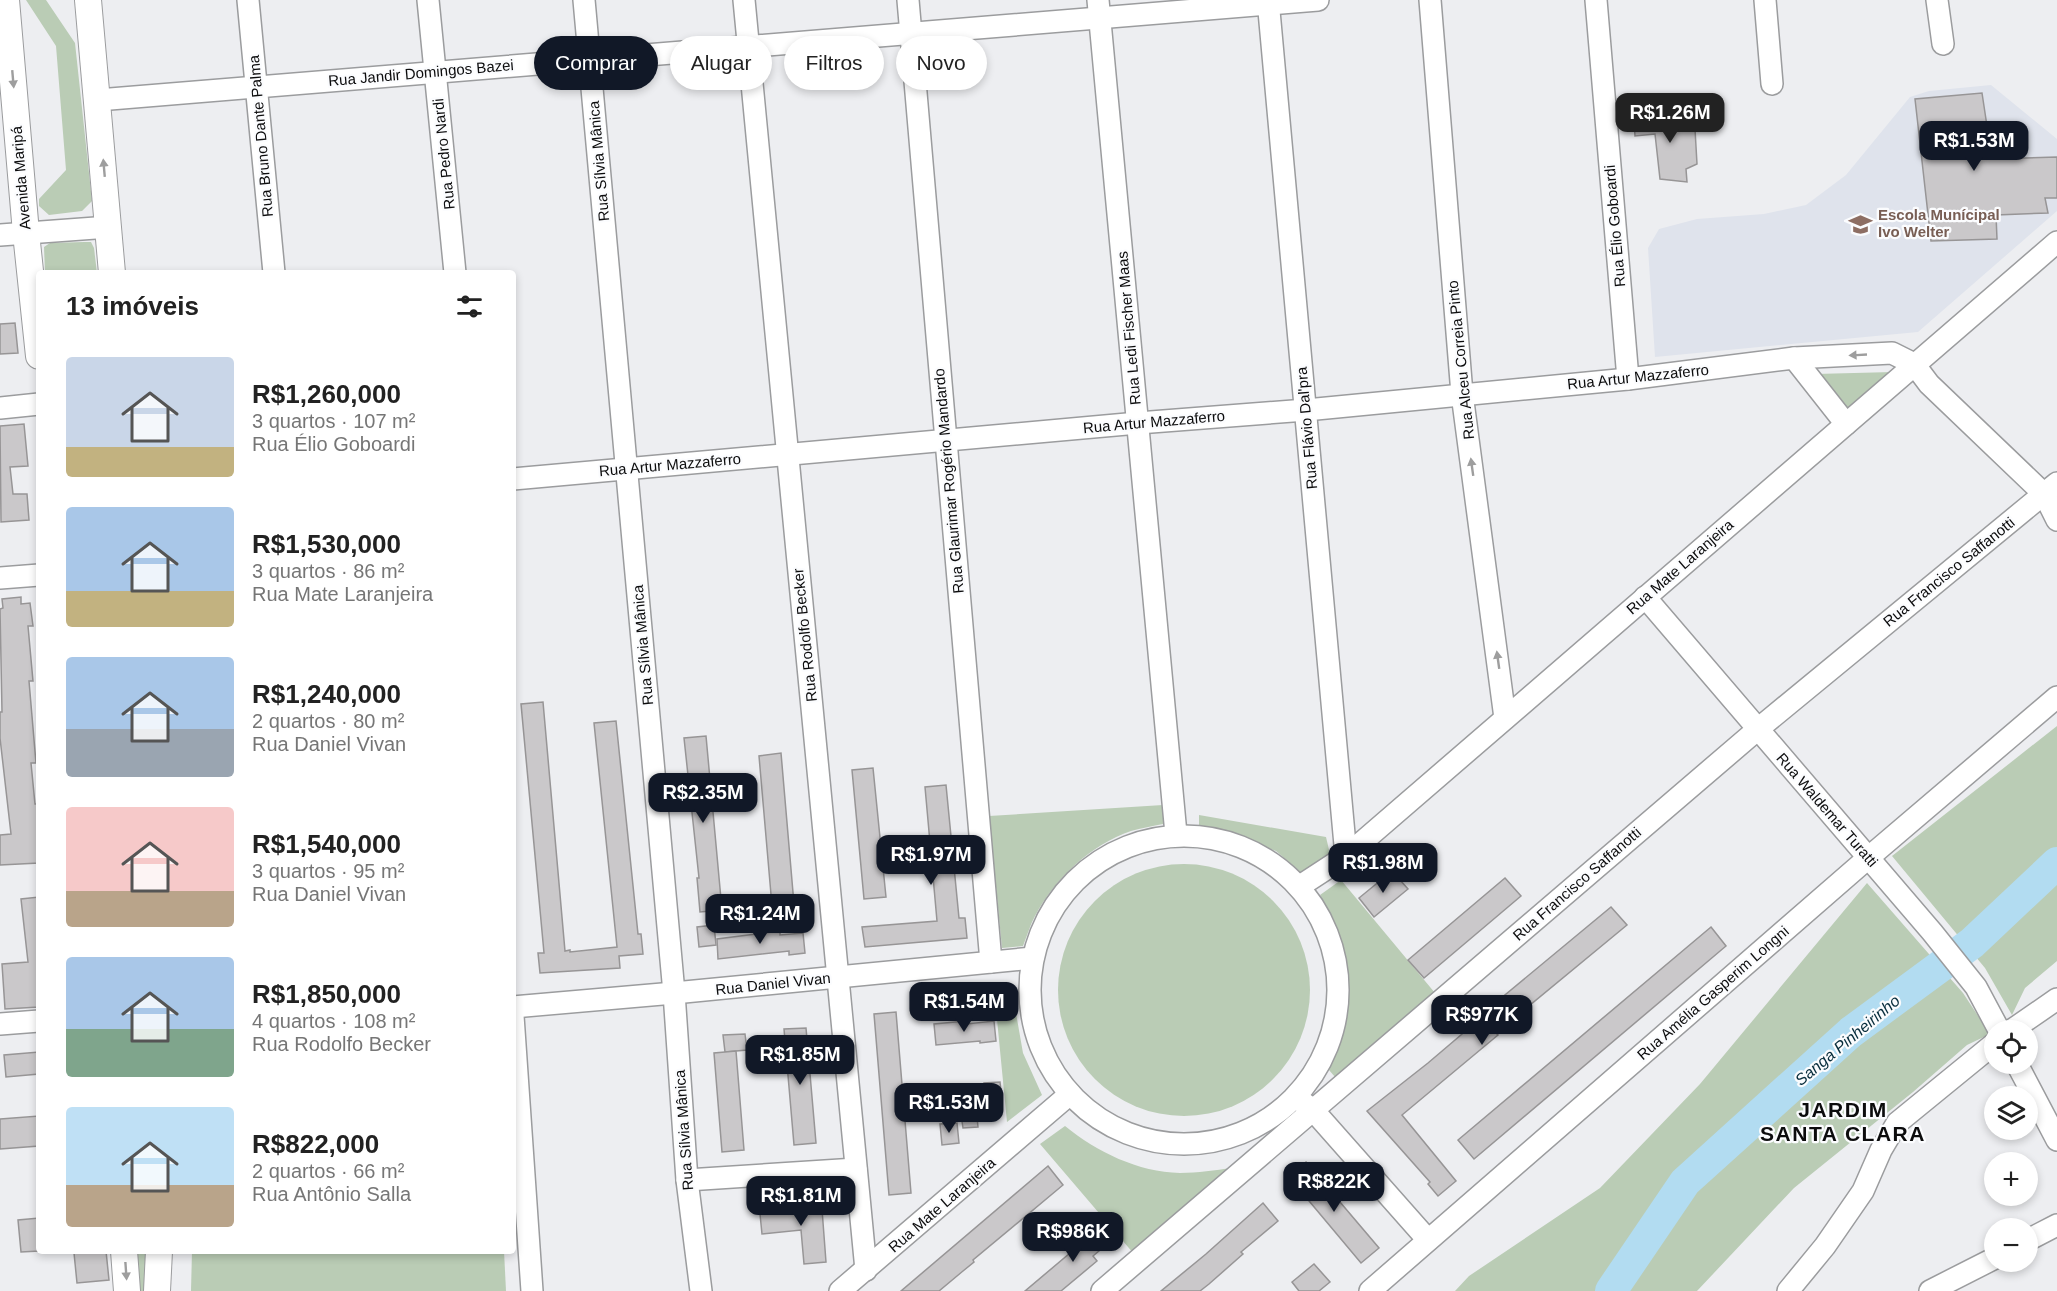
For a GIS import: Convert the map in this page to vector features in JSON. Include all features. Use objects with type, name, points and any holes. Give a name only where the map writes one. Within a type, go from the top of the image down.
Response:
[{"type":"main road","name":"Avenida Maripá","points":[[6,0],[36,328]]},
{"type":"main road","points":[[88,0],[112,270]]},
{"type":"main road","points":[[124,1254],[127,1291]]},
{"type":"main road","points":[[157,1291],[159,1254]]},
{"type":"street","name":"Rua Bruno Dante Palma","points":[[248,0],[274,270]]},
{"type":"street","name":"Rua Pedro Nardi","points":[[428,0],[455,270]]},
{"type":"street","name":"Rua Sílvia Mânica","points":[[584,0],[587,36]]},
{"type":"street","name":"Rua Rodolfo Becker","points":[[744,0],[747,36]]},
{"type":"street","name":"Rua Glaurimar Rogério Mandardo","points":[[908,0],[991,962]]},
{"type":"street","name":"Rua Jandir Domingos Bazei","points":[[772,44],[910,32],[1099,8],[1318,0]]},
{"type":"street","name":"Rua Alceu Correia Pinto","points":[[1430,0],[1462,394],[1505,718]]},
{"type":"street","name":"Rua Élio Goboardi","points":[[1596,0],[1628,379]]},
{"type":"street","points":[[1765,0],[1772,84]]},
{"type":"street","points":[[1938,0],[1943,44]]},
{"type":"street","name":"Rua Flávio Dal'pra","points":[[1269,2],[1346,856]]},
{"type":"street","name":"Rua Ledi Fischer Maas","points":[[1099,8],[1176,834]]},
{"type":"street","name":"Rua Jandir Domingos Bazei","points":[[98,100],[534,64]]},
{"type":"street","name":"Rua Sílvia Mânica","points":[[592,90],[674,993],[687,1180],[700,1291]]},
{"type":"street","name":"Rua Rodolfo Becker","points":[[752,90],[866,1269]]},
{"type":"street","points":[[0,236],[109,227]]},
{"type":"street","name":"Rua Mate Laranjeira","points":[[1300,886],[1346,856],[2057,242]]},
{"type":"street","name":"Rua Artur Mazzaferro","points":[[516,479],[1306,410],[1628,379],[1794,358],[1892,352],[1914,364],[1929,384],[2051,489],[2057,520]]},
{"type":"street","points":[[1794,358],[1846,424]]},
{"type":"street","points":[[0,408],[36,404]]},
{"type":"street","name":"Rua Francisco Saffanotti","points":[[1102,1291],[1758,729],[2051,489]]},
{"type":"street","points":[[0,578],[36,575]]},
{"type":"street","name":"Rua Waldemar Turatti","points":[[1645,597],[1932,932],[1976,987],[1994,1020]]},
{"type":"street","name":"Rua Amélia Gasperim Longni","points":[[1370,1291],[1868,858],[2057,697]]},
{"type":"street","points":[[1176,834],[1222,839],[1264,857],[1300,886],[1325,925],[1338,970],[1337,1016],[1323,1060],[1296,1098],[1268,1120],[1236,1136],[1201,1144],[1165,1143],[1130,1135],[1098,1118],[1070,1094],[1044,1054],[1030,1006],[1033,958],[1050,910],[1083,871],[1126,845],[1176,834]]},
{"type":"street","name":"Rua Daniel Vivan","points":[[516,1007],[1033,958]]},
{"type":"street","points":[[2027,1020],[2057,999]]},
{"type":"street","points":[[0,1024],[36,1021]]},
{"type":"street","points":[[1788,1291],[1825,1246],[1863,1191],[1881,1150],[1897,1124],[1984,1052]]},
{"type":"street","points":[[2022,1074],[2057,1140]]},
{"type":"street","name":"Rua Mate Laranjeira","points":[[840,1291],[1070,1094]]},
{"type":"street","points":[[1296,1098],[1313,1110],[1428,1240]]},
{"type":"street","points":[[516,1108],[519,1199],[532,1291]]},
{"type":"street","points":[[687,1180],[856,1169]]},
{"type":"street","points":[[2038,1235],[2057,1226]]},
{"type":"street","points":[[1806,1291],[1825,1246]]},
{"type":"street","points":[[1930,1291],[1984,1264]]},
{"type":"shaded area","name":"Escola Munícipal Ivo Welter","points":[[1991,85],[2057,139],[2057,211],[1918,332],[1655,357],[1648,248],[1659,229],[1697,219],[1764,214],[1806,205],[1846,175],[1910,97],[1929,91]]},
{"type":"green space","points":[[26,0],[46,0],[75,43],[92,201],[82,211],[49,215],[39,206],[39,199],[66,170],[56,46]]},
{"type":"green space","points":[[91,242],[97,270],[45,270],[44,247],[50,243]]},
{"type":"green space","points":[[1893,372],[1846,412],[1815,374]]},
{"type":"green space","points":[[2057,726],[2057,961],[2025,988],[2012,1015],[1985,968],[1892,856]]},
{"type":"green space","points":[[1163,805],[1163,824],[1116,837],[1088,854],[1064,876],[1043,902],[1033,919],[1023,946],[1002,948],[989,816]]},
{"type":"green space","points":[[1199,815],[1326,837],[1330,854],[1303,874],[1276,851],[1220,829],[1199,827]]},
{"type":"green space","points":[[1184,864],[1209,867],[1232,874],[1254,885],[1273,901],[1289,920],[1300,942],[1307,965],[1310,990],[1307,1015],[1300,1038],[1289,1060],[1273,1079],[1254,1095],[1232,1106],[1209,1113],[1184,1116],[1159,1113],[1136,1106],[1114,1095],[1095,1079],[1079,1060],[1068,1038],[1061,1015],[1058,990],[1061,965],[1068,942],[1079,920],[1095,901],[1114,885],[1136,874],[1159,867]]},
{"type":"green space","points":[[1341,880],[1435,993],[1335,1077],[1329,1070],[1347,1017],[1348,967],[1333,918],[1320,895]]},
{"type":"green space","points":[[1867,883],[1963,993],[1984,1025],[1984,1037],[1967,1045],[1913,1092],[1794,1188],[1697,1291],[1455,1291],[1469,1276],[1600,1188],[1700,1084]]},
{"type":"green space","points":[[1013,996],[1023,1053],[1042,1095],[1007,1122],[995,999]]},
{"type":"green space","points":[[1065,1126],[1104,1152],[1149,1169],[1180,1173],[1232,1168],[1134,1254],[1040,1144]]},
{"type":"green space","points":[[135,1254],[148,1254],[147,1291],[137,1291]]},
{"type":"green space","points":[[192,1254],[504,1254],[506,1291],[191,1291]]},
{"type":"building","points":[[1982,93],[1992,159],[2057,157],[2057,198],[2045,198],[2048,213],[1996,215],[1997,239],[1931,241],[1915,99]]},
{"type":"building","points":[[1676,107],[1679,125],[1695,129],[1697,164],[1686,169],[1687,182],[1660,179],[1655,134],[1635,136],[1634,121]]},
{"type":"building","points":[[15,323],[18,353],[0,354],[0,324]]},
{"type":"building","points":[[24,424],[28,466],[10,467],[13,494],[27,494],[29,520],[1,522],[0,426]]},
{"type":"building","points":[[21,597],[21,604],[30,603],[33,626],[28,626],[33,681],[29,681],[36,763],[31,763],[36,804],[36,863],[0,865],[0,835],[11,834],[0,738],[0,712],[2,712],[0,609],[3,608],[2,599]]},
{"type":"building","points":[[543,702],[565,951],[617,947],[594,723],[616,721],[638,934],[641,934],[643,954],[619,956],[620,968],[540,973],[538,953],[544,953],[521,704]]},
{"type":"building","points":[[706,736],[722,910],[700,912],[697,878],[699,878],[684,738]]},
{"type":"building","points":[[781,753],[794,904],[772,906],[759,756]]},
{"type":"building","points":[[873,768],[886,897],[864,899],[852,770]]},
{"type":"building","points":[[946,785],[959,918],[965,918],[967,938],[865,947],[862,927],[937,921],[925,787]]},
{"type":"building","points":[[1392,871],[1408,889],[1374,917],[1359,898]]},
{"type":"building","points":[[1505,878],[1521,896],[1424,978],[1408,960]]},
{"type":"building","points":[[36,897],[36,1007],[5,1009],[2,964],[28,962],[21,899]]},
{"type":"building","points":[[1611,907],[1627,925],[1496,1033],[1498,1035],[1402,1115],[1456,1181],[1438,1196],[1428,1184],[1430,1182],[1367,1111],[1428,1063],[1482,1017],[1481,1015]]},
{"type":"building","points":[[714,925],[716,945],[699,947],[697,927]]},
{"type":"building","points":[[1711,927],[1726,946],[1474,1159],[1458,1140]]},
{"type":"building","points":[[780,931],[780,935],[803,933],[805,953],[789,955],[789,951],[718,959],[717,939]]},
{"type":"building","points":[[896,1012],[911,1193],[889,1195],[874,1014]]},
{"type":"building","points":[[966,1021],[967,1024],[994,1021],[996,1041],[936,1045],[934,1024]]},
{"type":"building","points":[[806,1028],[816,1143],[794,1145],[784,1029]]},
{"type":"building","points":[[745,1034],[747,1050],[725,1052],[723,1035]]},
{"type":"building","points":[[736,1051],[744,1150],[722,1152],[714,1053]]},
{"type":"building","points":[[36,1052],[36,1074],[6,1077],[4,1055]]},
{"type":"building","points":[[1000,1082],[1002,1102],[986,1103],[984,1083]]},
{"type":"building","points":[[976,1106],[978,1127],[963,1128],[960,1108]]},
{"type":"building","points":[[36,1116],[36,1146],[0,1149],[0,1119]]},
{"type":"building","points":[[957,1123],[959,1143],[942,1145],[940,1124]]},
{"type":"building","points":[[1306,1162],[1379,1248],[1361,1263],[1289,1177]]},
{"type":"building","points":[[1048,1166],[1063,1185],[973,1260],[974,1262],[939,1291],[901,1291]]},
{"type":"building","points":[[821,1196],[826,1262],[804,1264],[801,1230],[762,1234],[760,1214],[800,1210],[799,1198]]},
{"type":"building","points":[[1263,1203],[1278,1221],[1241,1252],[1243,1254],[1209,1284],[1200,1291],[1161,1291],[1206,1254]]},
{"type":"building","points":[[36,1218],[36,1251],[21,1252],[18,1220]]},
{"type":"building","points":[[1095,1222],[1111,1241],[1093,1256],[1097,1261],[1061,1291],[1025,1291],[1089,1237],[1084,1232]]},
{"type":"building","points":[[74,1254],[106,1254],[109,1280],[77,1283]]},
{"type":"building","points":[[1314,1264],[1330,1282],[1319,1291],[1299,1291],[1292,1282]]},
{"type":"waterway","name":"Sanga Pinheirinho","points":[[1611,1291],[1685,1182],[1851,1032],[1972,943],[2057,863]]},
{"type":"place","name":"Escola Munícipal Ivo Welter","points":[[1860,224]]},
{"type":"district","name":"JARDIM SANTA CLARA","points":[[1843,1122]]}]
